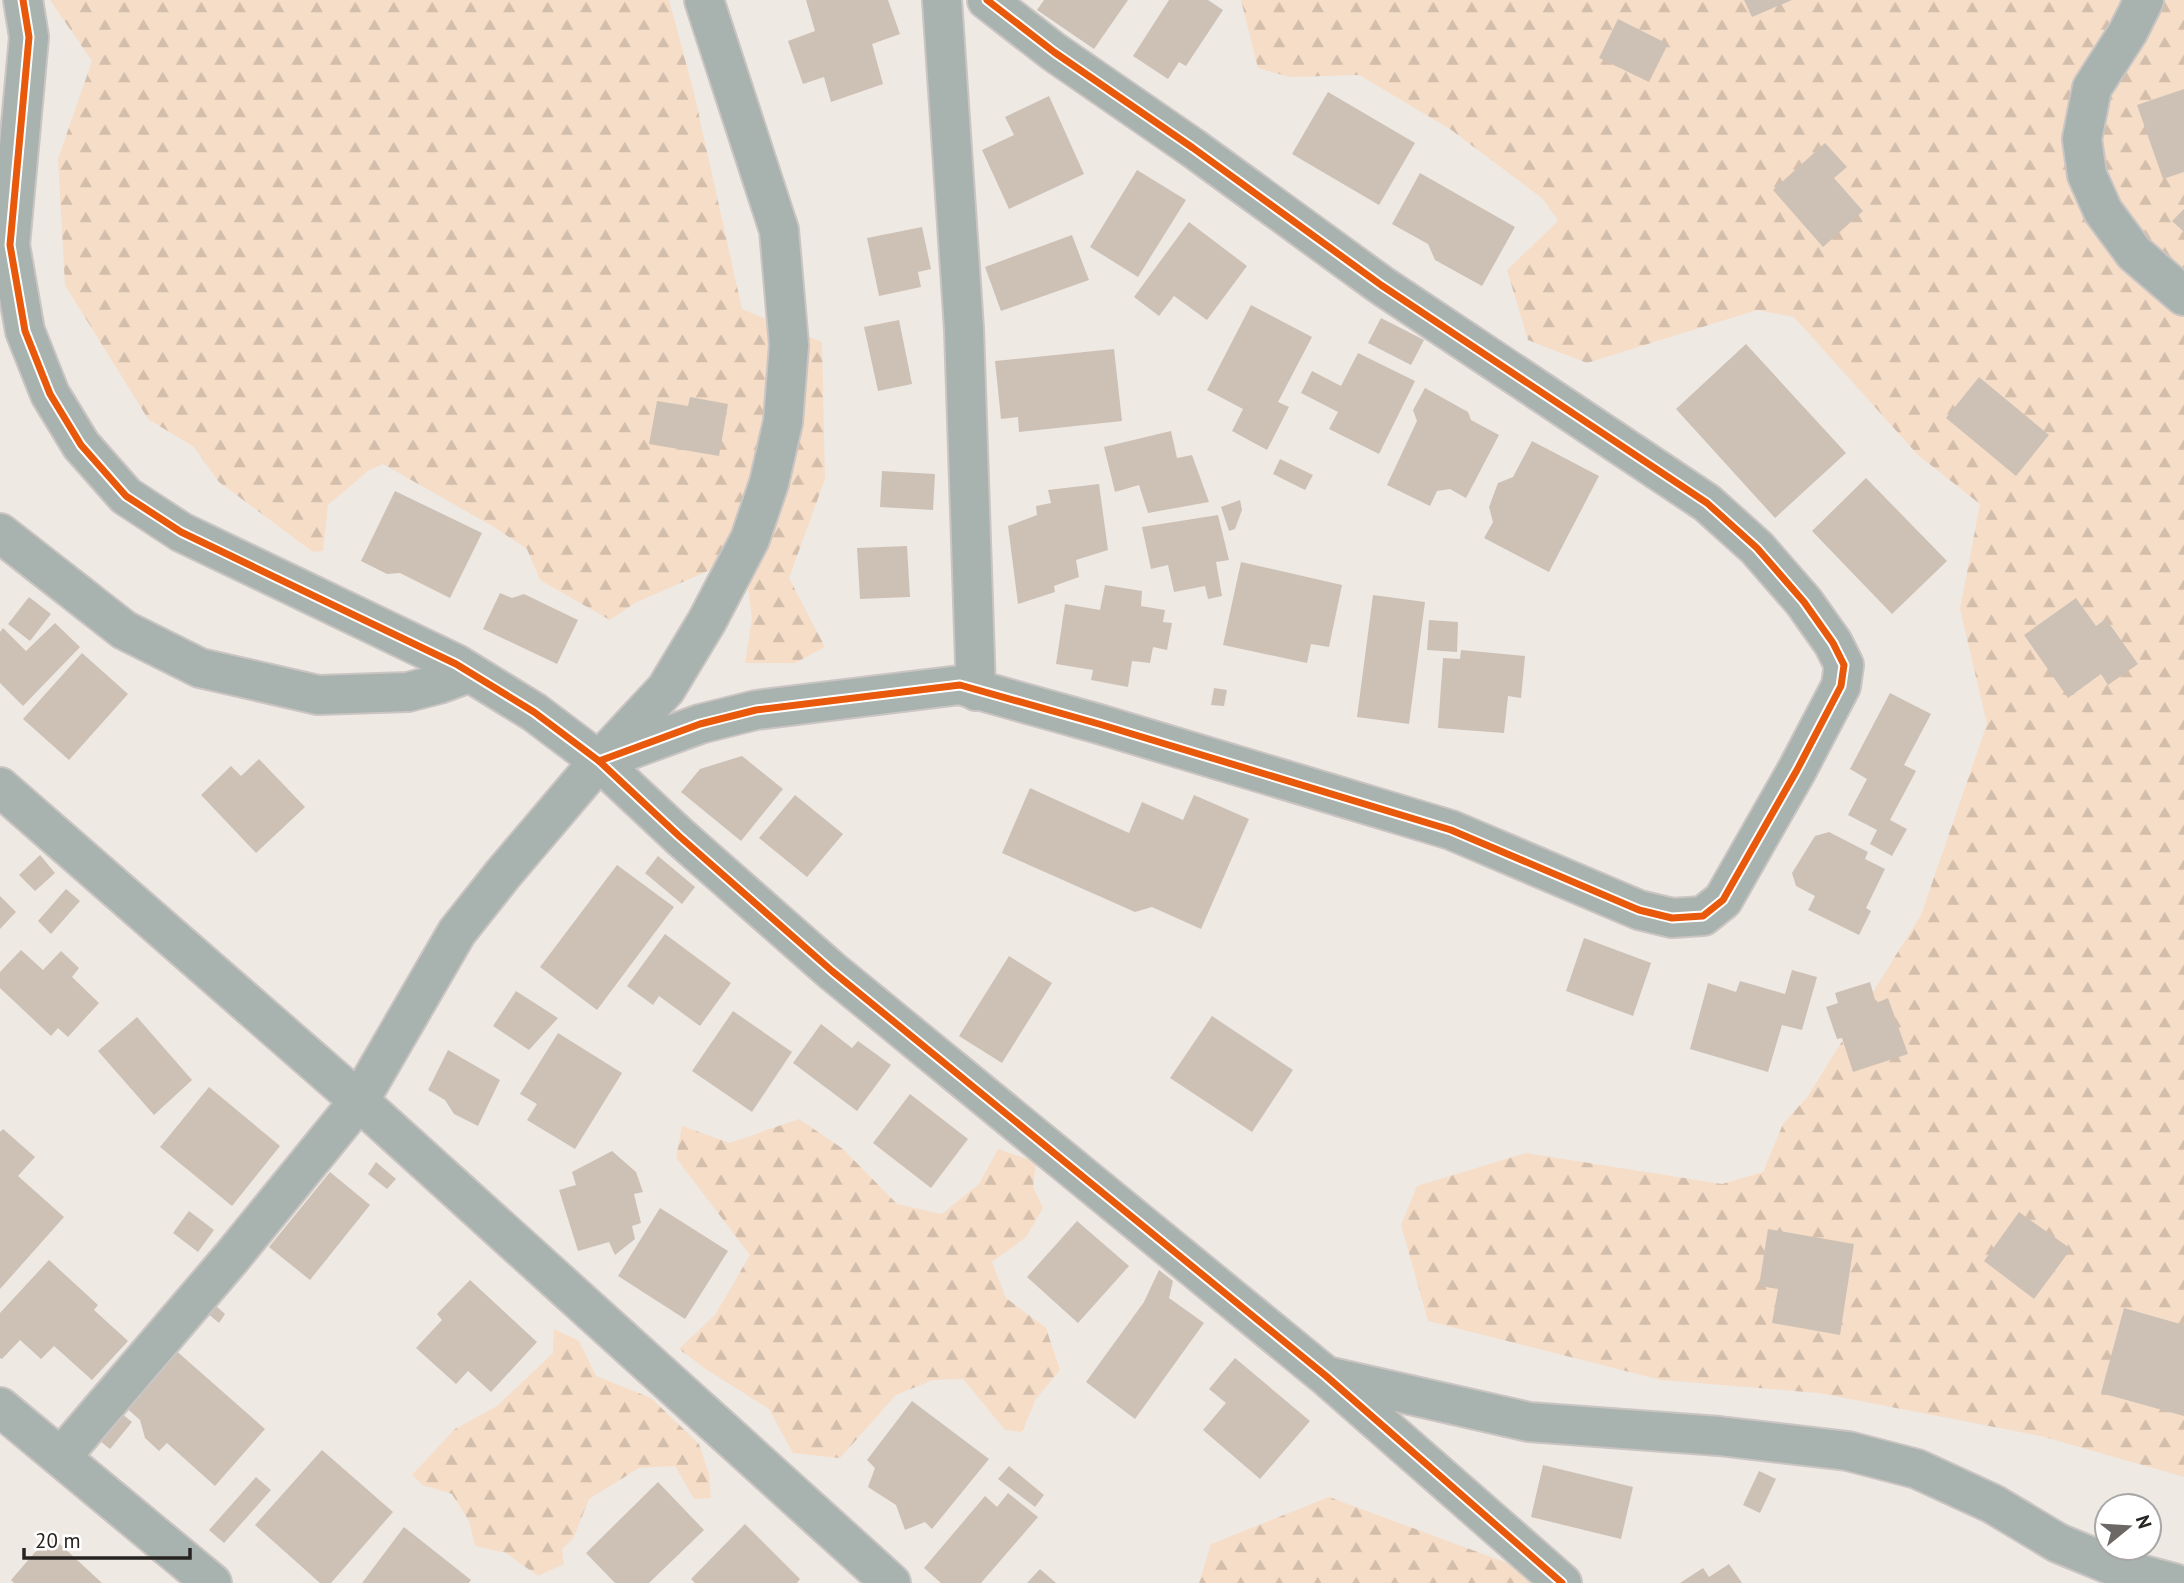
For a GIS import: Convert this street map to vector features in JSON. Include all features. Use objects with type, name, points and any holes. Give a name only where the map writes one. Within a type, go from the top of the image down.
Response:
[{"type":"street","points":[[23,0],[29,37],[5,247],[25,331],[50,394],[81,445],[126,496],[180,532],[456,664],[534,712],[598,761],[832,971],[1326,1376],[1562,1583]]},
{"type":"street","points":[[61,1457],[223,1267],[359,1101],[457,932],[598,761],[666,689],[707,621],[750,539],[769,483],[783,422],[789,345],[779,230],[704,0]]},
{"type":"street","points":[[942,0],[964,329],[976,691]]},
{"type":"street","points":[[598,761],[700,724],[756,710],[960,685],[1451,830],[1639,910],[1672,918],[1703,916],[1723,900],[1841,686],[1844,665],[1833,643],[1804,602],[1757,548],[1707,503],[1381,285],[1193,148],[1054,52],[987,0]]},
{"type":"street","points":[[2144,0],[2128,32],[2092,88],[2082,139],[2087,175],[2103,211],[2134,253],[2184,296]]},
{"type":"street","points":[[0,533],[124,630],[200,668],[318,695],[408,692],[469,673]]},
{"type":"street","points":[[0,787],[359,1101],[891,1583]]},
{"type":"street","points":[[1326,1376],[1529,1422],[1719,1436],[1848,1451],[1917,1469],[1993,1504],[2058,1543],[2121,1569],[2174,1583]]},
{"type":"street","points":[[0,1407],[212,1583]]},
{"type":"green space","points":[[50,0],[669,0],[694,93],[742,309],[822,342],[825,479],[789,578],[825,647],[795,663],[745,663],[752,618],[748,587],[719,566],[635,603],[610,620],[540,580],[527,549],[494,527],[383,464],[368,471],[328,505],[323,551],[313,552],[219,482],[194,447],[148,419],[65,285],[58,159],[92,61]]},
{"type":"green space","points":[[1241,0],[2184,0],[2184,1477],[2041,1436],[1819,1393],[1661,1380],[1428,1321],[1401,1225],[1417,1186],[1526,1153],[1722,1184],[1763,1172],[1783,1124],[1808,1096],[1921,915],[1987,724],[1960,609],[1980,504],[1918,455],[1794,317],[1757,310],[1587,363],[1528,340],[1507,270],[1558,221],[1543,199],[1450,129],[1359,75],[1290,77],[1258,68]]},
{"type":"green space","points":[[799,1119],[843,1149],[897,1204],[942,1214],[979,1184],[998,1149],[1036,1162],[1033,1187],[1043,1208],[1026,1237],[992,1262],[1006,1298],[1046,1328],[1060,1370],[1036,1399],[1022,1432],[1005,1430],[963,1379],[933,1380],[896,1395],[840,1458],[793,1453],[769,1409],[679,1349],[715,1315],[750,1255],[676,1158],[682,1126],[730,1143]]},
{"type":"green space","points":[[554,1329],[579,1341],[596,1376],[651,1398],[699,1444],[709,1474],[711,1498],[694,1499],[675,1466],[639,1468],[589,1499],[573,1539],[562,1549],[564,1564],[538,1576],[506,1553],[475,1546],[469,1521],[452,1494],[423,1485],[412,1475],[455,1429],[497,1406],[553,1353]]},
{"type":"green space","points":[[1329,1497],[1510,1564],[1530,1583],[1199,1583],[1211,1544]]},
{"type":"building","points":[[806,0],[888,0],[900,34],[872,44],[883,84],[831,102],[824,77],[803,84],[788,41],[815,31]]},
{"type":"building","points":[[1044,0],[1128,0],[1094,49],[1037,10]]},
{"type":"building","points":[[1169,0],[1208,0],[1223,10],[1186,66],[1179,62],[1168,79],[1133,56]]},
{"type":"building","points":[[1744,0],[1792,0],[1752,17]]},
{"type":"building","points":[[1618,19],[1668,44],[1649,82],[1599,58]]},
{"type":"building","points":[[2184,89],[2184,172],[2163,179],[2137,105]]},
{"type":"building","points":[[1328,92],[1415,143],[1379,205],[1292,154]]},
{"type":"building","points":[[1049,96],[1084,174],[1009,209],[982,150],[1014,135],[1005,117]]},
{"type":"building","points":[[1825,143],[1847,167],[1834,178],[1863,211],[1823,247],[1773,190]]},
{"type":"building","points":[[1137,170],[1186,200],[1138,277],[1090,247]]},
{"type":"building","points":[[1420,173],[1515,227],[1482,286],[1435,260],[1428,244],[1392,224]]},
{"type":"building","points":[[2184,209],[2184,232],[2172,221]]},
{"type":"building","points":[[1189,222],[1247,266],[1207,320],[1174,296],[1159,316],[1134,297]]},
{"type":"building","points":[[922,227],[931,269],[918,272],[921,287],[879,296],[867,238]]},
{"type":"building","points":[[1072,235],[1089,280],[1001,311],[985,267]]},
{"type":"building","points":[[1251,305],[1312,337],[1278,402],[1289,407],[1267,450],[1232,431],[1243,409],[1207,390]]},
{"type":"building","points":[[1381,318],[1424,340],[1411,365],[1368,343]]},
{"type":"building","points":[[899,320],[912,384],[878,391],[864,327]]},
{"type":"building","points":[[1746,344],[1846,453],[1775,518],[1676,409]]},
{"type":"building","points":[[1114,349],[1122,421],[1019,432],[1018,417],[1001,419],[995,361]]},
{"type":"building","points":[[1358,353],[1415,381],[1379,454],[1329,429],[1338,412],[1301,393],[1312,371],[1341,386]]},
{"type":"building","points":[[1979,377],[2049,435],[2016,476],[1946,418]]},
{"type":"building","points":[[1425,388],[1468,412],[1471,420],[1499,435],[1466,498],[1450,489],[1437,491],[1430,506],[1387,485],[1417,421],[1413,410]]},
{"type":"building","points":[[690,397],[728,404],[719,456],[649,444],[657,401],[688,406]]},
{"type":"building","points":[[1171,431],[1177,458],[1192,455],[1209,502],[1148,513],[1139,485],[1115,492],[1104,447]]},
{"type":"building","points":[[1532,441],[1599,476],[1549,572],[1484,538],[1493,522],[1489,507],[1498,483],[1513,477]]},
{"type":"building","points":[[1280,459],[1313,475],[1305,490],[1273,474]]},
{"type":"building","points":[[882,471],[935,474],[933,510],[880,507]]},
{"type":"building","points":[[1866,478],[1947,561],[1892,614],[1812,531]]},
{"type":"building","points":[[1099,484],[1108,550],[1076,560],[1079,577],[1054,586],[1055,592],[1018,604],[1008,526],[1037,515],[1036,506],[1051,503],[1048,490]]},
{"type":"building","points":[[395,491],[482,533],[450,598],[400,573],[387,574],[361,561]]},
{"type":"building","points":[[1240,500],[1242,510],[1235,529],[1229,531],[1221,507]]},
{"type":"building","points":[[1218,515],[1229,560],[1216,562],[1222,596],[1208,599],[1205,586],[1174,592],[1168,565],[1151,569],[1142,527]]},
{"type":"building","points":[[907,546],[910,597],[860,599],[857,548]]},
{"type":"building","points":[[1241,562],[1342,585],[1329,647],[1311,644],[1307,663],[1223,645]]},
{"type":"building","points":[[1105,585],[1142,591],[1141,606],[1165,610],[1163,622],[1172,623],[1167,650],[1153,647],[1150,663],[1132,661],[1128,687],[1091,680],[1093,670],[1056,664],[1065,604],[1100,610]]},
{"type":"building","points":[[500,593],[512,598],[524,594],[578,620],[557,664],[483,629]]},
{"type":"building","points":[[1373,595],[1425,602],[1409,724],[1357,717]]},
{"type":"building","points":[[29,597],[51,614],[30,641],[8,624]]},
{"type":"building","points":[[2076,598],[2096,626],[2106,619],[2138,664],[2108,685],[2101,674],[2068,698],[2024,635]]},
{"type":"building","points":[[1429,620],[1458,622],[1457,652],[1427,650]]},
{"type":"building","points":[[55,623],[80,647],[23,706],[0,683],[0,632],[3,628],[26,651]]},
{"type":"building","points":[[1461,650],[1525,656],[1521,698],[1508,696],[1504,733],[1438,728],[1443,658],[1460,659]]},
{"type":"building","points":[[82,653],[128,694],[69,760],[23,719]]},
{"type":"building","points":[[1214,688],[1227,690],[1224,706],[1211,705]]},
{"type":"building","points":[[1890,693],[1931,714],[1904,765],[1916,771],[1890,820],[1907,829],[1892,856],[1870,844],[1877,830],[1848,815],[1867,779],[1850,769]]},
{"type":"building","points":[[742,756],[783,789],[741,841],[681,792],[700,769]]},
{"type":"building","points":[[259,759],[305,807],[256,853],[201,795],[231,766],[241,776]]},
{"type":"building","points":[[1030,788],[1129,833],[1142,802],[1183,820],[1194,795],[1249,819],[1201,929],[1152,907],[1135,912],[1002,853]]},
{"type":"building","points":[[795,795],[843,834],[807,877],[759,838]]},
{"type":"building","points":[[1829,832],[1868,852],[1865,859],[1885,869],[1866,908],[1871,911],[1859,935],[1808,910],[1815,896],[1796,886],[1792,873],[1815,836]]},
{"type":"building","points":[[40,855],[55,873],[35,891],[19,875]]},
{"type":"building","points":[[658,856],[695,887],[682,904],[645,873]]},
{"type":"building","points":[[617,865],[674,907],[597,1010],[540,967]]},
{"type":"building","points":[[66,889],[80,901],[51,934],[38,921]]},
{"type":"building","points":[[0,896],[16,912],[0,929]]},
{"type":"building","points":[[665,934],[731,983],[700,1026],[659,996],[653,1005],[627,986]]},
{"type":"building","points":[[1584,938],[1651,963],[1633,1016],[1566,991]]},
{"type":"building","points":[[21,950],[43,970],[61,951],[79,968],[72,977],[99,1003],[68,1037],[58,1028],[51,1036],[0,988],[0,972]]},
{"type":"building","points":[[1009,956],[1052,983],[1002,1063],[959,1036]]},
{"type":"building","points":[[1792,970],[1817,977],[1802,1030],[1782,1025],[1768,1072],[1690,1049],[1708,983],[1736,992],[1740,981],[1785,994]]},
{"type":"building","points":[[1870,982],[1876,1003],[1888,998],[1908,1054],[1853,1072],[1842,1038],[1837,1039],[1826,1007],[1838,1003],[1835,993]]},
{"type":"building","points":[[516,991],[558,1018],[529,1050],[493,1026]]},
{"type":"building","points":[[733,1011],[792,1052],[752,1112],[692,1071]]},
{"type":"building","points":[[1212,1016],[1293,1070],[1252,1132],[1170,1078]]},
{"type":"building","points":[[137,1017],[192,1080],[154,1115],[98,1051]]},
{"type":"building","points":[[821,1024],[852,1048],[858,1041],[891,1065],[857,1111],[793,1063]]},
{"type":"building","points":[[558,1033],[622,1073],[575,1149],[527,1120],[537,1104],[520,1094]]},
{"type":"building","points":[[448,1050],[500,1080],[478,1126],[454,1114],[445,1100],[428,1090]]},
{"type":"building","points":[[209,1087],[280,1146],[232,1206],[160,1147]]},
{"type":"building","points":[[910,1094],[968,1139],[931,1188],[873,1143]]},
{"type":"building","points":[[3,1129],[35,1157],[18,1176],[64,1217],[0,1289],[0,1132]]},
{"type":"building","points":[[612,1151],[636,1172],[643,1192],[634,1194],[641,1223],[632,1226],[635,1239],[615,1255],[609,1242],[578,1251],[559,1190],[576,1185],[572,1172]]},
{"type":"building","points":[[376,1162],[396,1179],[387,1189],[368,1174]]},
{"type":"building","points":[[330,1172],[370,1205],[310,1280],[269,1247]]},
{"type":"building","points":[[660,1208],[728,1251],[685,1319],[618,1276]]},
{"type":"building","points":[[189,1211],[214,1230],[198,1252],[173,1233]]},
{"type":"building","points":[[2019,1212],[2071,1249],[2034,1299],[1984,1261]]},
{"type":"building","points":[[1077,1221],[1129,1266],[1078,1323],[1027,1277]]},
{"type":"building","points":[[1768,1229],[1854,1244],[1840,1335],[1772,1323],[1778,1289],[1759,1286]]},
{"type":"building","points":[[49,1260],[98,1305],[94,1310],[128,1341],[92,1380],[54,1346],[41,1359],[20,1340],[0,1358],[0,1313]]},
{"type":"building","points":[[1159,1270],[1173,1281],[1169,1298],[1204,1323],[1135,1419],[1086,1382],[1144,1302]]},
{"type":"building","points":[[470,1280],[537,1342],[491,1392],[468,1371],[456,1384],[416,1348],[442,1320],[437,1314]]},
{"type":"building","points":[[215,1305],[225,1314],[219,1323],[207,1313]]},
{"type":"building","points":[[2124,1308],[2184,1325],[2184,1416],[2101,1393]]},
{"type":"building","points":[[173,1348],[265,1429],[215,1486],[167,1443],[159,1451],[145,1438],[140,1420],[123,1405]]},
{"type":"building","points":[[1235,1358],[1310,1421],[1260,1479],[1203,1430],[1226,1403],[1209,1389]]},
{"type":"building","points":[[912,1401],[989,1459],[932,1529],[925,1522],[905,1530],[896,1505],[868,1487],[875,1468],[867,1460]]},
{"type":"building","points":[[117,1410],[132,1422],[110,1449],[95,1437]]},
{"type":"building","points":[[322,1450],[393,1512],[331,1583],[320,1583],[255,1525]]},
{"type":"building","points":[[1543,1465],[1633,1487],[1621,1539],[1531,1517]]},
{"type":"building","points":[[1009,1466],[1044,1495],[1035,1507],[998,1479]]},
{"type":"building","points":[[1759,1471],[1776,1479],[1760,1513],[1743,1505]]},
{"type":"building","points":[[256,1477],[271,1490],[224,1543],[209,1530]]},
{"type":"building","points":[[658,1482],[704,1530],[649,1583],[615,1583],[586,1553]]},
{"type":"building","points":[[1008,1493],[1038,1517],[981,1583],[941,1583],[924,1568],[985,1496],[997,1507]]},
{"type":"building","points":[[745,1524],[800,1579],[797,1583],[695,1583],[691,1579]]},
{"type":"building","points":[[404,1527],[471,1580],[469,1583],[362,1583]]},
{"type":"building","points":[[50,1535],[102,1583],[14,1583],[11,1580]]},
{"type":"building","points":[[1729,1564],[1742,1583],[1680,1583],[1703,1568],[1709,1577]]},
{"type":"building","points":[[1040,1569],[1056,1583],[1027,1583]]},
{"type":"cycle path","points":[[23,0],[29,37],[10,245],[25,331],[50,394],[81,445],[126,496],[181,532],[456,664],[534,712],[599,761],[679,836],[832,971],[1326,1376],[1562,1583]]},
{"type":"cycle path","points":[[599,761],[700,724],[756,710],[960,685],[1451,830],[1639,910],[1672,918],[1703,916],[1723,900],[1841,686],[1844,665],[1833,643],[1804,602],[1757,548],[1707,503],[1381,285],[1193,148],[1054,52],[987,0]]}]
